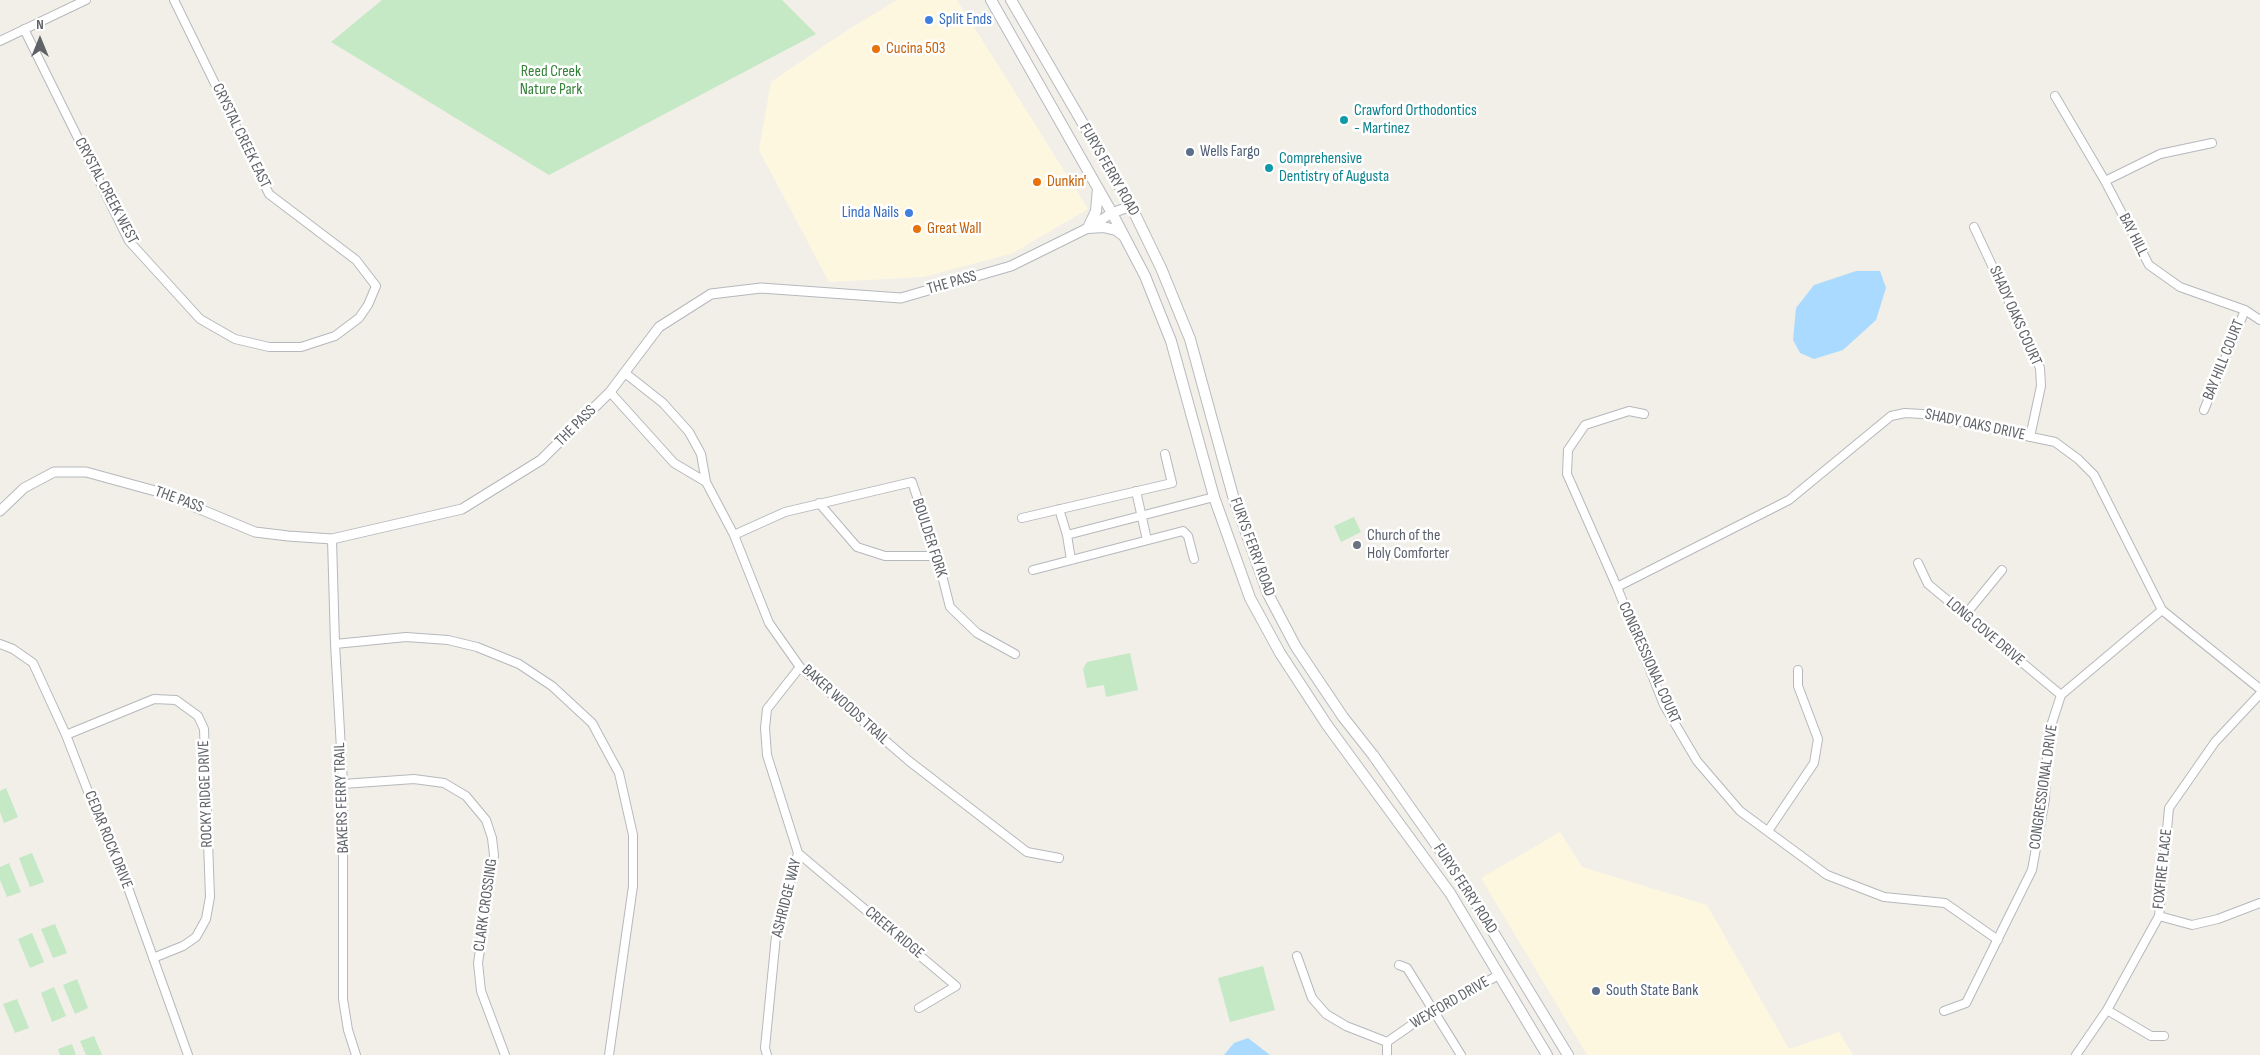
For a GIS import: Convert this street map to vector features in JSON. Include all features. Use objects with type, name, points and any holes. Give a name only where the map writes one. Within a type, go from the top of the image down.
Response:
[{"type":"main road","name":"FURYS FERRY ROAD","points":[[991,0],[1112,212],[1145,276],[1171,341],[1214,496],[1250,598],[1280,653],[1327,725],[1450,893],[1547,1055]]},
{"type":"main road","name":"FURYS FERRY ROAD","points":[[1011,0],[1132,206],[1161,268],[1190,339],[1233,496],[1268,594],[1296,647],[1343,717],[1373,755],[1464,884],[1568,1055]]},
{"type":"main road","points":[[1098,188],[1096,211],[1088,228],[1103,227],[1116,230],[1124,236]]},
{"type":"street","points":[[0,41],[86,0]]},
{"type":"street","name":"CRYSTAL CREEK EAST","points":[[174,0],[269,194],[356,260],[376,286],[368,305],[359,318]]},
{"type":"street","name":"CRYSTAL CREEK WEST","points":[[24,29],[129,241],[200,319],[235,339],[269,346],[301,346],[335,336],[359,318]]},
{"type":"street","name":"BAY HILL","points":[[2056,96],[2105,181],[2149,265],[2180,287],[2245,310],[2260,320]]},
{"type":"street","points":[[2105,181],[2160,154],[2212,143]]},
{"type":"street","name":"THE PASS","points":[[0,511],[24,488],[54,472],[86,472],[159,492],[255,532],[332,539],[462,509],[541,460],[610,392],[659,327],[711,294],[761,288],[901,298],[1011,266],[1088,228],[1112,212],[1132,206]]},
{"type":"street","name":"SHADY OAKS COURT","points":[[1974,227],[2040,368],[2041,386],[2030,437]]},
{"type":"street","name":"BAY HILL COURT","points":[[2204,410],[2245,310]]},
{"type":"street","name":"BAKER WOODS TRAIL","points":[[625,373],[662,402],[689,432],[701,454],[706,482],[734,535],[769,623],[800,666],[909,761],[1027,852],[1059,858]]},
{"type":"street","points":[[610,392],[674,463],[706,482]]},
{"type":"street","name":"CONGRESSIONAL COURT","points":[[1644,414],[1628,412],[1585,425],[1568,450],[1567,474],[1617,587],[1664,705],[1697,761],[1740,811],[1827,875],[1884,896],[1945,902],[1998,940]]},
{"type":"street","name":"SHADY OAKS DRIVE","points":[[1617,587],[1789,500],[1891,416],[1905,413],[1922,414],[2056,442],[2078,459],[2094,475],[2162,610],[2260,689]]},
{"type":"street","points":[[1022,518],[1172,483],[1165,454]]},
{"type":"street","name":"BOULDER FORK","points":[[734,535],[786,512],[912,482],[937,556],[950,607],[977,634],[1015,654]]},
{"type":"street","points":[[1136,491],[1147,540]]},
{"type":"street","points":[[1067,535],[1214,496]]},
{"type":"street","points":[[819,503],[856,547],[886,556],[937,556]]},
{"type":"street","points":[[1059,509],[1067,535],[1071,560]]},
{"type":"street","points":[[1033,570],[1183,531],[1188,536],[1194,559]]},
{"type":"street","name":"BAKERS FERRY TRAIL","points":[[332,539],[335,644],[343,784],[344,898],[342,984],[348,1030],[356,1055]]},
{"type":"street","name":"LONG COVE DRIVE","points":[[1918,563],[1928,584],[2061,695]]},
{"type":"street","points":[[1965,615],[2002,570]]},
{"type":"street","points":[[2061,695],[2162,610]]},
{"type":"street","points":[[335,644],[406,637],[448,640],[478,647],[528,669],[552,686],[592,723],[619,773],[633,835],[633,886],[609,1055]]},
{"type":"street","name":"CEDAR ROCK DRIVE","points":[[0,644],[13,648],[32,663],[66,735],[105,836],[126,882],[188,1055]]},
{"type":"street","name":"ASHRIDGE WAY","points":[[767,1055],[765,1048],[776,936],[798,853],[767,755],[767,709],[800,666]]},
{"type":"street","points":[[1768,831],[1814,763],[1818,739],[1798,686],[1798,670]]},
{"type":"street","name":"FOXFIRE PLACE","points":[[2076,1055],[2107,1010],[2158,916],[2169,808],[2215,742],[2260,694]]},
{"type":"street","name":"CONGRESSIONAL DRIVE","points":[[1944,1011],[1966,1003],[2032,870],[2045,799],[2048,735],[2061,695]]},
{"type":"street","name":"ROCKY RIDGE DRIVE","points":[[66,735],[154,699],[176,700],[198,716],[204,729],[210,897],[206,919],[196,937],[183,946],[153,958]]},
{"type":"street","name":"CLARK CROSSING","points":[[343,784],[414,779],[444,783],[466,796],[486,820],[492,838],[494,855],[478,964],[480,991],[505,1055]]},
{"type":"street","name":"CREEK RIDGE","points":[[798,853],[956,986],[920,1008]]},
{"type":"street","points":[[2158,916],[2192,925],[2218,919],[2260,903]]},
{"type":"street","points":[[1298,956],[1312,998],[1326,1014],[1346,1026],[1387,1042],[1387,1055]]},
{"type":"street","points":[[1399,965],[1407,968],[1461,1055]]},
{"type":"street","name":"WEXFORD DRIVE","points":[[1387,1042],[1433,1010],[1499,975]]},
{"type":"street","points":[[2107,1010],[2152,1036],[2164,1036]]},
{"type":"shaded area","points":[[897,0],[957,0],[1088,209],[1013,253],[924,277],[829,282],[759,150],[771,82],[846,31]]},
{"type":"shaded area","points":[[1560,832],[1582,867],[1707,905],[1789,1049],[1839,1032],[1853,1055],[1587,1055],[1481,878]]},
{"type":"green space","name":"Reed Creek Nature Park","points":[[382,0],[782,0],[816,34],[549,175],[331,42]]},
{"type":"green space","points":[[1354,517],[1361,532],[1341,542],[1334,526]]},
{"type":"green space","points":[[1130,653],[1138,690],[1106,697],[1104,685],[1087,688],[1083,669],[1087,662]]},
{"type":"green space","points":[[6,788],[18,817],[4,823],[0,812],[0,791]]},
{"type":"green space","points":[[32,853],[44,882],[30,887],[19,858]]},
{"type":"green space","points":[[9,863],[21,892],[7,897],[0,880],[0,867]]},
{"type":"green space","points":[[55,924],[67,953],[53,958],[41,929]]},
{"type":"green space","points":[[32,933],[44,962],[30,968],[18,939]]},
{"type":"green space","points":[[1263,966],[1275,1010],[1230,1022],[1218,978]]},
{"type":"green space","points":[[77,979],[88,1008],[75,1014],[63,985]]},
{"type":"green space","points":[[54,987],[66,1016],[52,1022],[41,993]]},
{"type":"green space","points":[[17,999],[29,1028],[15,1033],[3,1004]]},
{"type":"green space","points":[[94,1036],[102,1055],[86,1055],[80,1041]]},
{"type":"green space","points":[[72,1044],[76,1055],[60,1055],[58,1049]]},
{"type":"water","points":[[1856,271],[1880,271],[1886,288],[1876,320],[1843,350],[1814,359],[1800,353],[1793,340],[1796,308],[1814,285]]},
{"type":"water","points":[[1248,1038],[1270,1055],[1224,1055],[1234,1043]]},
{"type":"place","name":"Split Ends","points":[[929,20]]},
{"type":"place","name":"Cucina 503","points":[[876,49]]},
{"type":"place","name":"Crawford Orthodontics - Martinez","points":[[1344,120]]},
{"type":"place","name":"Wells Fargo","points":[[1190,152]]},
{"type":"place","name":"Comprehensive Dentistry of Augusta","points":[[1269,168]]},
{"type":"place","name":"Dunkin'","points":[[1037,182]]},
{"type":"place","name":"Linda Nails","points":[[909,213]]},
{"type":"place","name":"Great Wall","points":[[917,229]]},
{"type":"place","name":"Church of the Holy Comforter","points":[[1357,545]]},
{"type":"place","name":"South State Bank","points":[[1596,991]]}]
